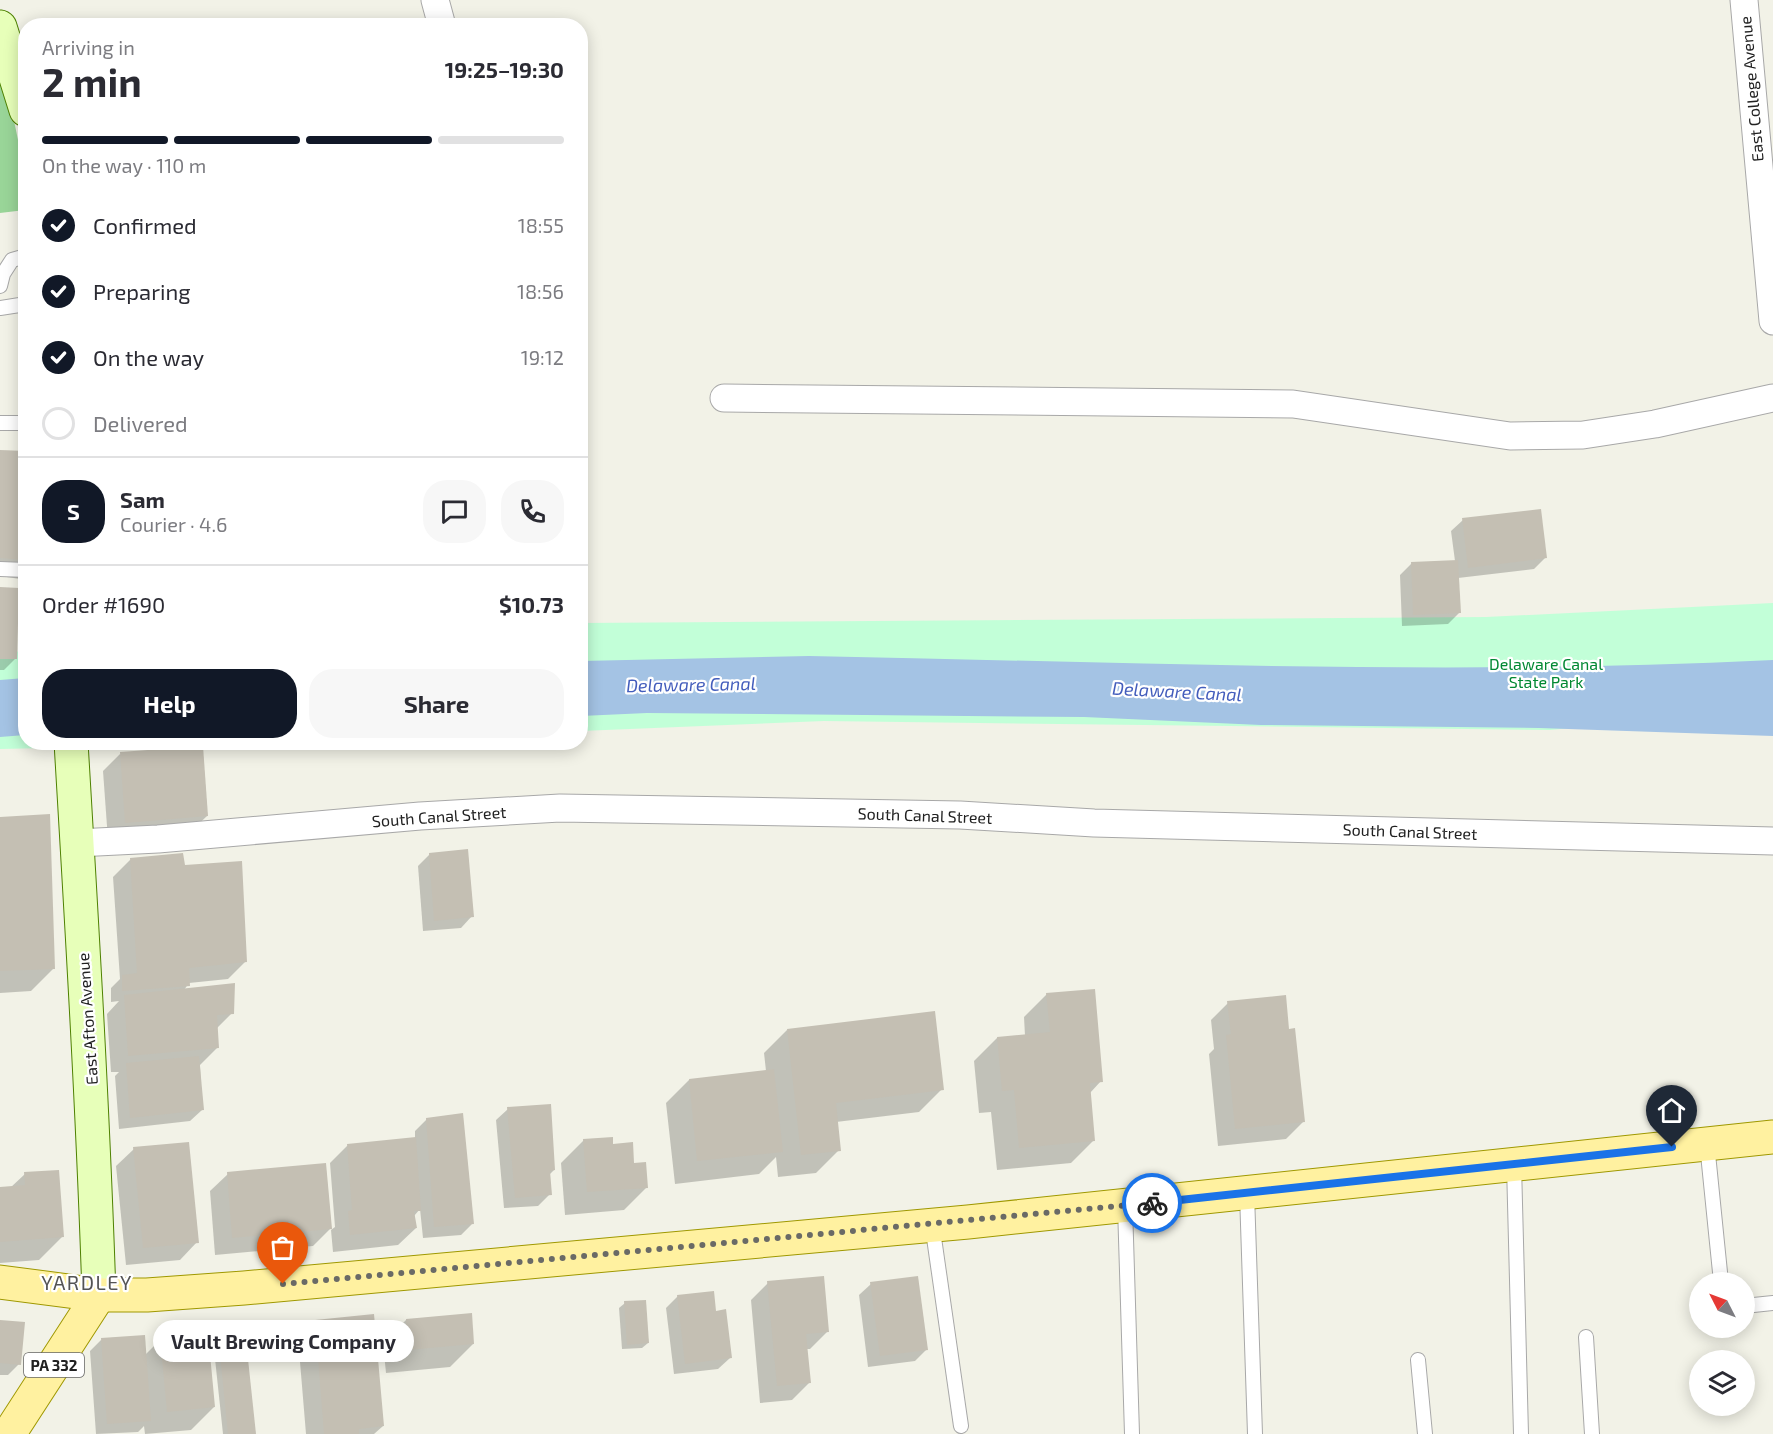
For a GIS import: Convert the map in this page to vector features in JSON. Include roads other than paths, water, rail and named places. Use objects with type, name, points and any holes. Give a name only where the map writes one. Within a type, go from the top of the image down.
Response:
[{"type":"main road","points":[[0,27],[18,84]]},
{"type":"main road","name":"East Afton Avenue","points":[[71,750],[93,1102],[99,1295]]},
{"type":"main road","points":[[0,1282],[99,1295],[147,1295],[244,1288],[1247,1194],[1773,1137]]},
{"type":"main road","name":"PA 332","points":[[9,1434],[99,1295]]},
{"type":"street","points":[[435,0],[440,18]]},
{"type":"street","name":"East College Avenue","points":[[1744,0],[1763,123],[1773,321]]},
{"type":"street","points":[[724,398],[1293,404],[1510,436],[1583,435],[1655,424],[1773,398]]},
{"type":"street","name":"South Canal Street","points":[[77,843],[158,839],[420,816],[560,808],[960,815],[1094,823],[1773,841]]},
{"type":"lane","points":[[0,286],[3,274],[12,260],[18,258]]},
{"type":"lane","points":[[0,308],[18,305]]},
{"type":"lane","points":[[0,423],[18,423]]},
{"type":"lane","points":[[0,568],[18,569]]},
{"type":"lane","points":[[1707,1144],[1719,1272]]},
{"type":"lane","points":[[1514,1165],[1521,1434]]},
{"type":"lane","points":[[1247,1194],[1256,1434]]},
{"type":"lane","points":[[1125,1206],[1132,1434]]},
{"type":"lane","points":[[932,1224],[962,1426]]},
{"type":"lane","points":[[1755,1305],[1773,1303]]},
{"type":"lane","points":[[1586,1337],[1592,1434]]},
{"type":"lane","points":[[1418,1360],[1425,1434]]},
{"type":"water","name":"Delaware Canal","points":[[809,656],[1291,666],[1532,667],[1773,660],[1773,736],[1539,728],[1261,725],[1084,717],[647,713],[588,716],[588,661]]},
{"type":"water","points":[[18,679],[18,736],[0,737],[0,680]]},
{"type":"place","name":"Vault Brewing Company","points":[[283,1284]]},
{"type":"district","name":"YARDLEY","points":[[87,1282]]},
{"type":"park label","name":"Delaware Canal State Park","points":[[1546,672]]}]
